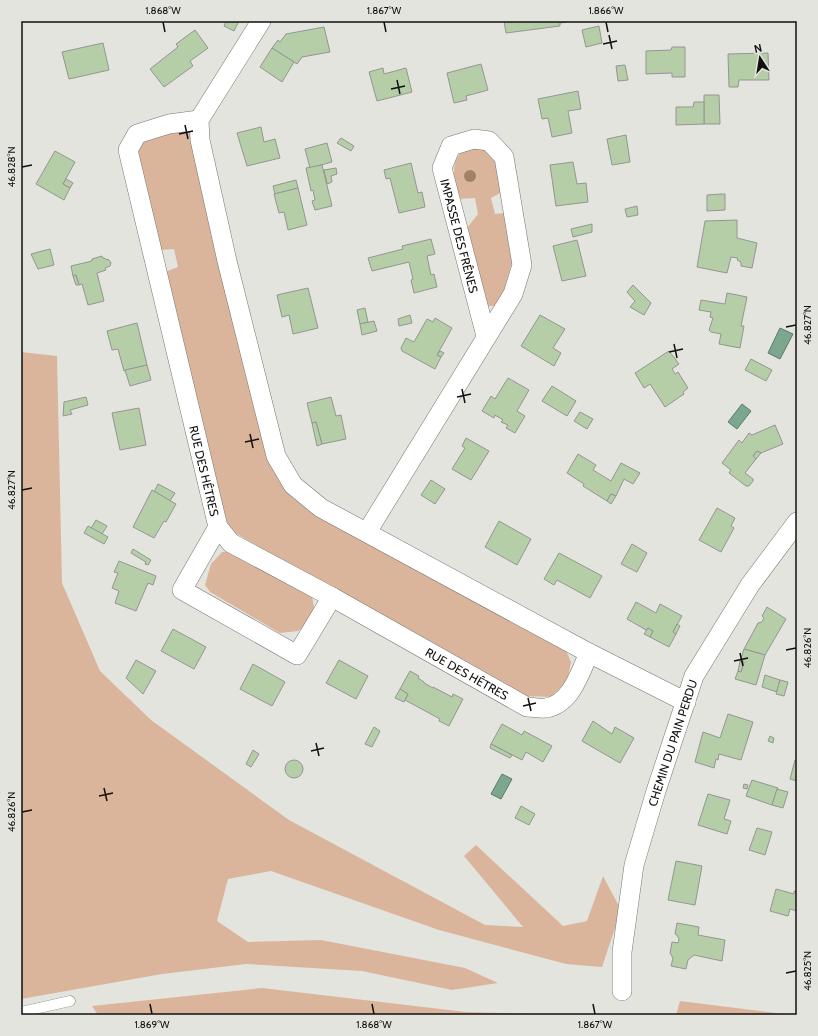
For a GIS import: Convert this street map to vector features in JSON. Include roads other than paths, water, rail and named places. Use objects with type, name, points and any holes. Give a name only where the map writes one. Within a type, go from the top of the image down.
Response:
[{"type":"street","points":[[261,21],[199,120],[200,140],[227,261],[276,456],[293,484],[321,508],[589,654],[686,702]]},
{"type":"street","name":"RUE DES HÊTRES","points":[[199,120],[170,124],[137,134],[128,150],[218,527],[231,542],[527,707],[546,708],[560,703],[571,691],[589,654]]},
{"type":"street","name":"IMPASSE DES FRÊNES","points":[[367,532],[513,294],[522,265],[504,157],[489,141],[474,139],[451,146],[442,168],[486,336]]},
{"type":"street","name":"CHEMIN DU PAIN PERDU","points":[[622,991],[622,952],[634,865],[656,791],[694,676],[750,585],[797,522]]},
{"type":"street","points":[[218,527],[182,590],[297,654],[332,597]]},
{"type":"lane","points":[[21,1012],[70,1001]]}]
